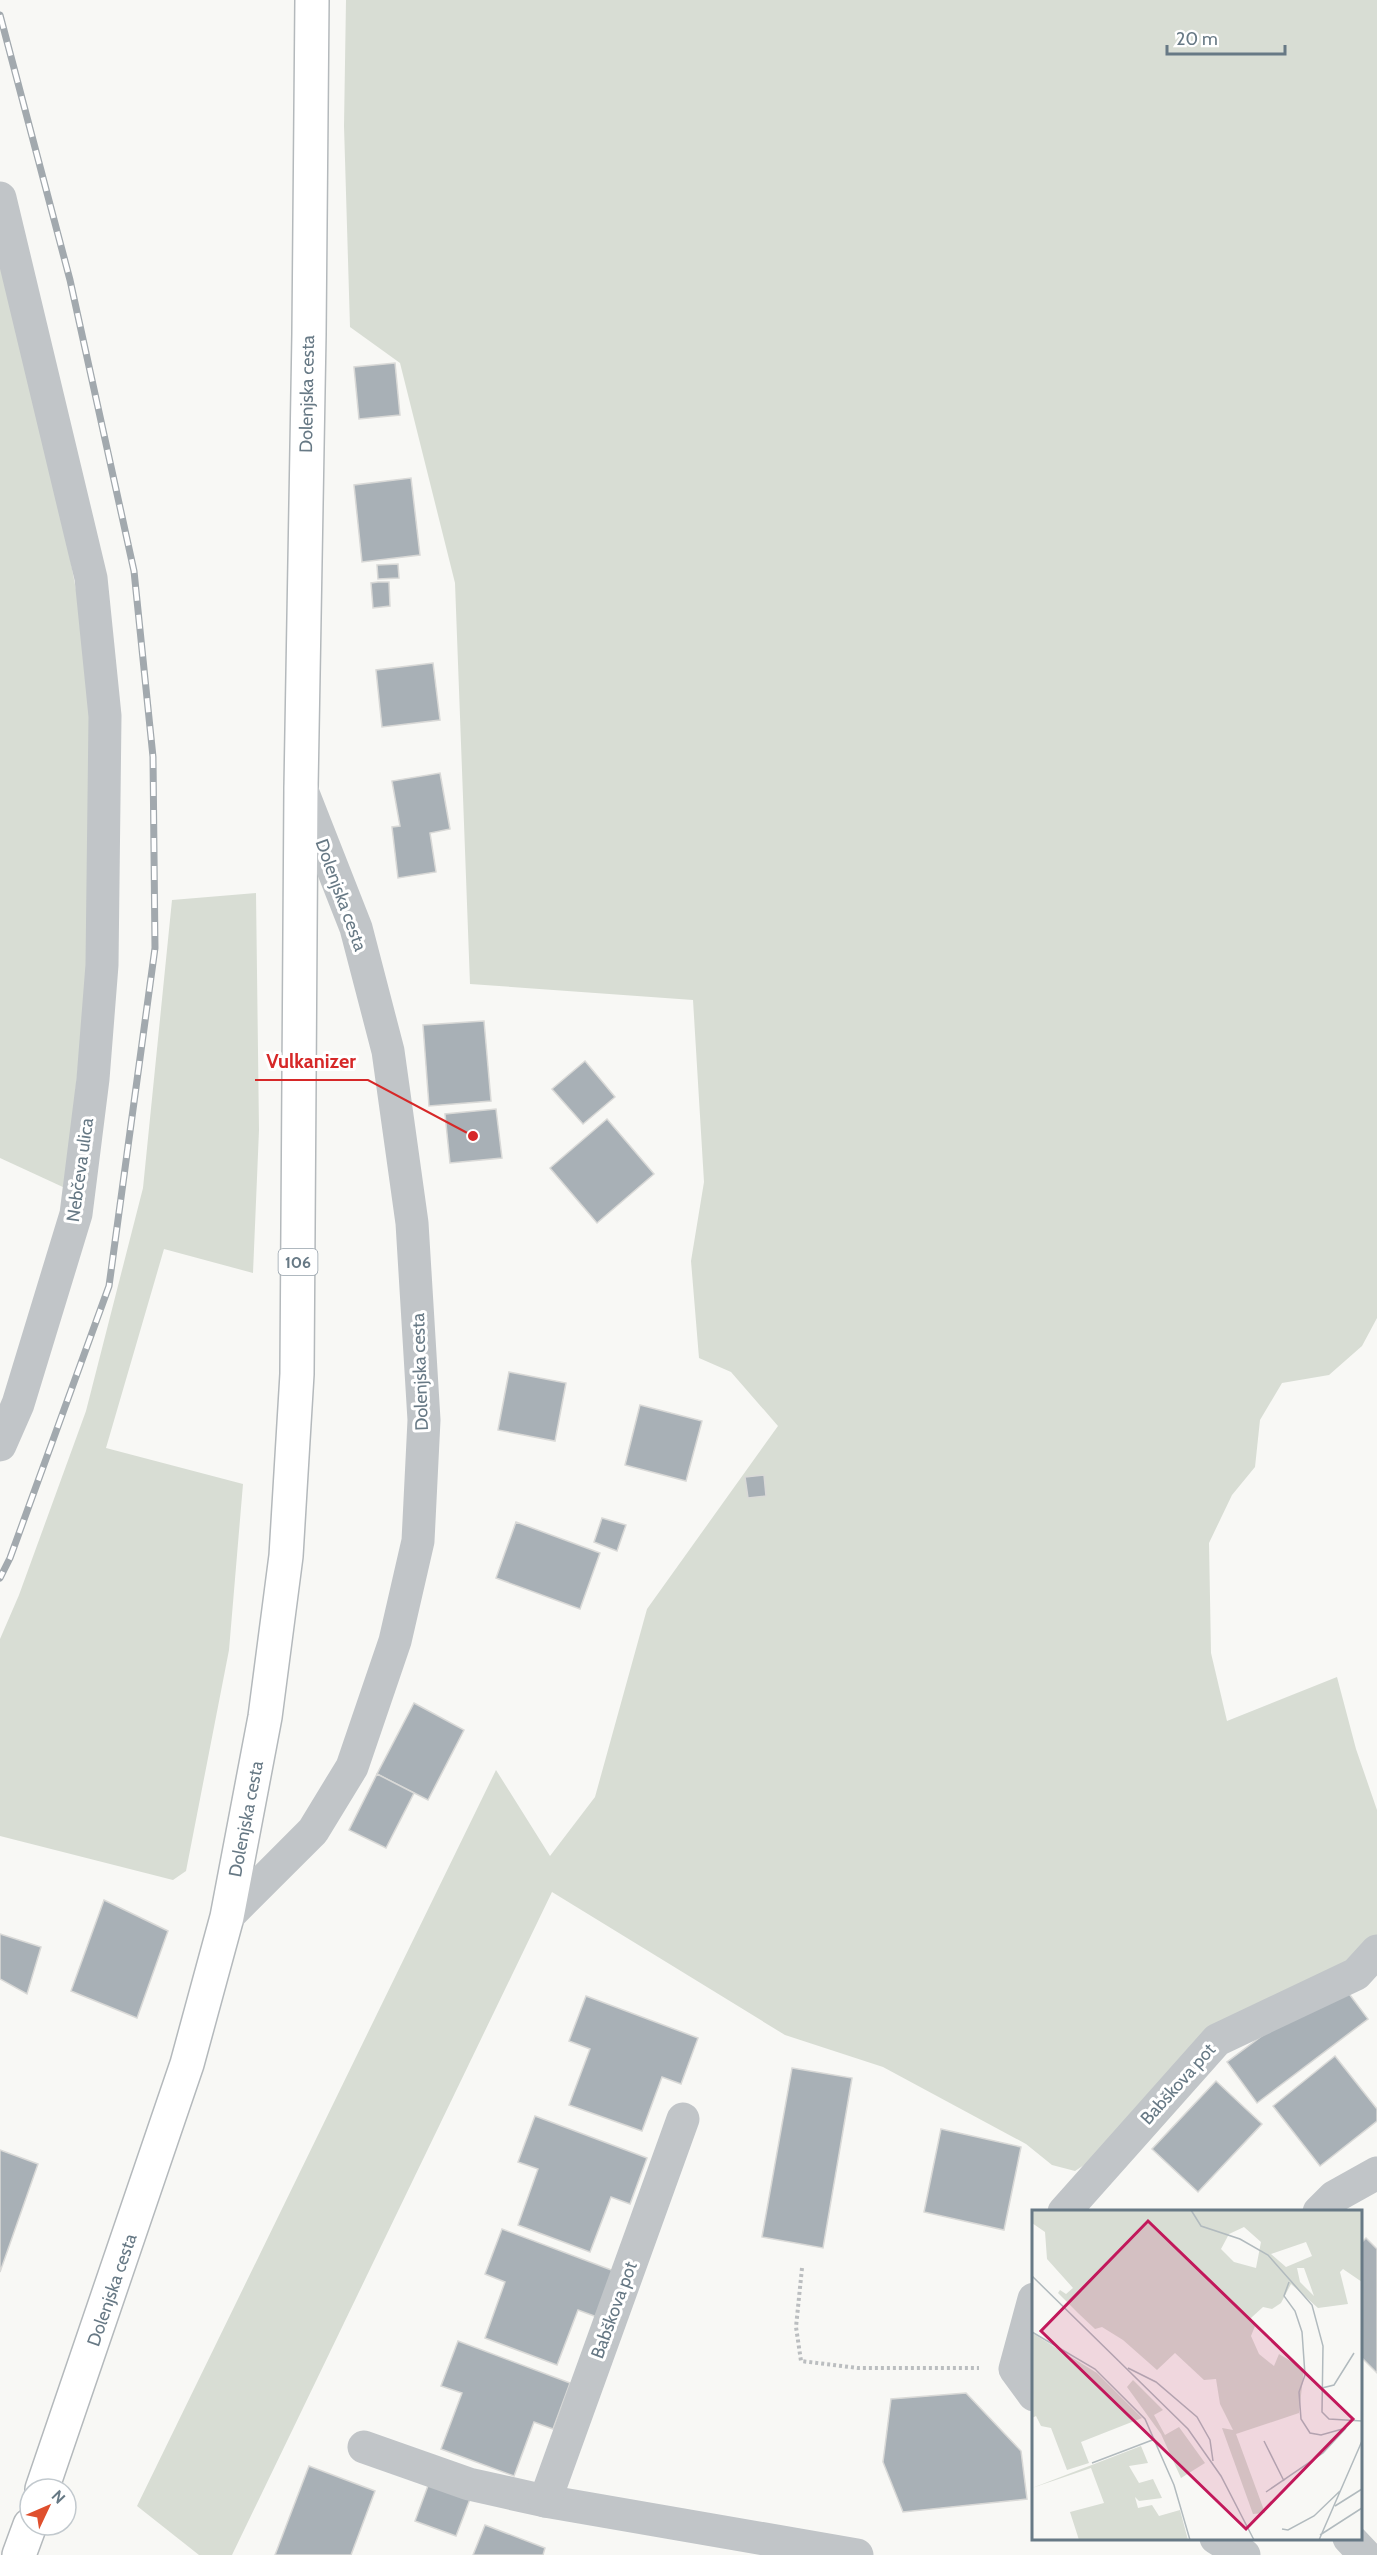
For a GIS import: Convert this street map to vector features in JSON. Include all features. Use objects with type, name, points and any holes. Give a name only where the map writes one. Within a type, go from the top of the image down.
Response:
[{"type":"main road","name":"Dolenjska cesta","points":[[46,2477],[187,2064],[227,1917],[265,1716],[286,1556],[297,1374],[301,788],[312,0]]},
{"type":"main road","points":[[19,2555],[25,2537]]},
{"type":"street","name":"Nebčeva ulica","points":[[0,198],[91,578],[105,716],[102,965],[93,1079],[76,1214],[9,1400],[0,1445]]},
{"type":"street","name":"Dolenjska cesta","points":[[227,1917],[313,1831],[352,1767],[395,1641],[418,1541],[424,1420],[413,1234],[388,1051],[356,928],[301,788]]},
{"type":"street","name":"Babškova pot","points":[[1065,2210],[1217,2040],[1356,1974],[1377,1951]]},
{"type":"street","name":"Babškova pot","points":[[545,2501],[683,2119]]},
{"type":"street","points":[[1320,2210],[1334,2197],[1377,2173]]},
{"type":"street","points":[[1024,2382],[1032,2316]]},
{"type":"street","points":[[364,2447],[469,2484],[545,2501],[857,2555]]},
{"type":"street","points":[[1219,2540],[1244,2555]]},
{"type":"street","points":[[1351,2540],[1365,2555]]},
{"type":"path","points":[[802,2268],[796,2327],[801,2361],[1024,2382]]},
{"type":"shaded area","points":[[346,0],[1377,0],[1377,1318],[1362,1346],[1329,1375],[1282,1383],[1260,1420],[1255,1467],[1232,1495],[1209,1543],[1211,1653],[1227,1721],[1337,1677],[1356,1749],[1377,1810],[1377,1956],[1313,1979],[1104,2152],[1075,2171],[1052,2165],[1026,2144],[883,2067],[785,2035],[552,1892],[232,2555],[199,2555],[137,2506],[496,1770],[550,1856],[595,1797],[647,1609],[778,1426],[731,1372],[699,1358],[691,1261],[704,1182],[693,1000],[470,984],[455,583],[400,363],[350,327],[344,126]]},
{"type":"shaded area","points":[[0,256],[50,453],[81,616],[91,733],[89,966],[65,1188],[0,1158]]},
{"type":"shaded area","points":[[256,893],[259,1130],[253,1273],[164,1249],[106,1448],[243,1484],[229,1650],[186,1871],[173,1880],[0,1836],[0,1639],[19,1595],[86,1411],[143,1188],[172,900]]},
{"type":"building","points":[[395,363],[400,415],[359,419],[354,367]]},
{"type":"building","points":[[411,478],[420,555],[362,562],[354,485]]},
{"type":"building","points":[[398,564],[399,578],[378,579],[377,565]]},
{"type":"building","points":[[389,582],[390,606],[373,608],[371,583]]},
{"type":"building","points":[[433,663],[440,720],[382,727],[376,670]]},
{"type":"building","points":[[440,773],[450,829],[430,833],[436,872],[398,878],[392,827],[400,826],[392,781]]},
{"type":"building","points":[[484,1021],[491,1101],[429,1106],[423,1025]]},
{"type":"building","points":[[585,1061],[615,1097],[583,1124],[552,1089]]},
{"type":"building","points":[[496,1109],[502,1158],[450,1163],[445,1114]]},
{"type":"building","points":[[607,1119],[654,1174],[597,1223],[550,1168]]},
{"type":"building","points":[[509,1372],[566,1383],[555,1441],[498,1430]]},
{"type":"building","points":[[640,1405],[702,1421],[686,1481],[625,1465]]},
{"type":"building","points":[[764,1475],[766,1496],[748,1498],[745,1477]]},
{"type":"building","points":[[602,1518],[626,1525],[617,1551],[594,1542]]},
{"type":"building","points":[[516,1522],[600,1553],[580,1609],[496,1578]]},
{"type":"building","points":[[414,1703],[464,1730],[428,1800],[377,1774]]},
{"type":"building","points":[[377,1774],[414,1793],[386,1848],[349,1830]]},
{"type":"building","points":[[104,1900],[168,1931],[137,2018],[71,1991]]},
{"type":"building","points":[[0,1934],[41,1947],[27,1994],[0,1979]]},
{"type":"building","points":[[1338,1979],[1368,2019],[1257,2103],[1227,2062]]},
{"type":"building","points":[[586,1996],[698,2038],[681,2084],[662,2077],[642,2131],[569,2105],[590,2049],[569,2041]]},
{"type":"building","points":[[1335,2056],[1377,2109],[1377,2121],[1320,2166],[1273,2106]]},
{"type":"building","points":[[792,2068],[852,2078],[823,2248],[762,2237]]},
{"type":"building","points":[[1216,2081],[1262,2124],[1198,2192],[1152,2149]]},
{"type":"building","points":[[535,2116],[647,2158],[630,2204],[611,2197],[590,2252],[518,2225],[538,2169],[518,2162]]},
{"type":"building","points":[[941,2129],[1021,2147],[1004,2230],[924,2212]]},
{"type":"building","points":[[0,2150],[38,2164],[0,2272]]},
{"type":"building","points":[[502,2229],[614,2271],[597,2317],[578,2310],[557,2365],[485,2338],[505,2282],[485,2274]]},
{"type":"building","points":[[1366,2238],[1377,2249],[1377,2373],[1362,2358],[1362,2242]]},
{"type":"building","points":[[458,2341],[570,2383],[553,2429],[534,2422],[514,2476],[441,2449],[462,2393],[441,2386]]},
{"type":"building","points":[[966,2393],[1021,2451],[1027,2499],[903,2512],[883,2462],[891,2399]]},
{"type":"building","points":[[309,2466],[375,2491],[351,2555],[275,2555]]},
{"type":"building","points":[[429,2483],[470,2499],[456,2536],[415,2521]]},
{"type":"building","points":[[485,2525],[545,2548],[543,2555],[473,2555]]},
{"type":"railway","points":[[0,15],[70,280],[134,571],[153,757],[155,948],[109,1286],[10,1558],[0,1578]]},
{"type":"place","name":"Vulkanizer","points":[[473,1136]]}]
